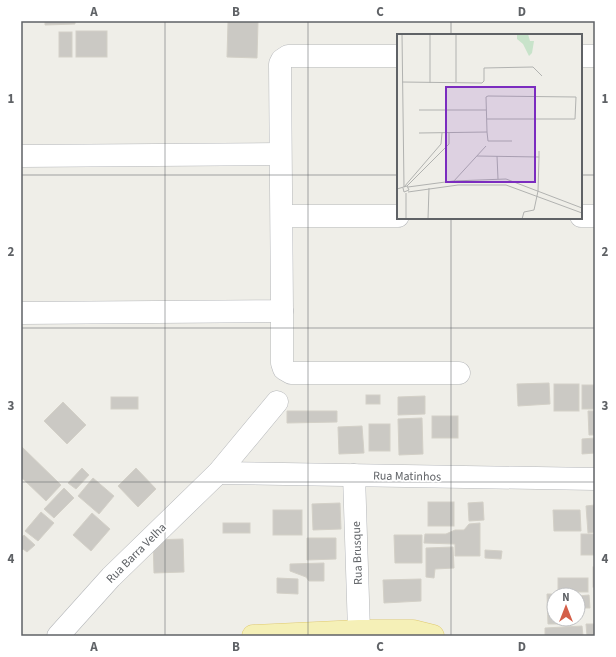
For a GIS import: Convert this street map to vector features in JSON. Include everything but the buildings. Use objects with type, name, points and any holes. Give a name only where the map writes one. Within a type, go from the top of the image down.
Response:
[{"type":"main road","points":[[253,636],[359,631],[414,631],[433,636]]},
{"type":"street","points":[[397,56],[288,56],[282,60],[280,64],[282,363],[284,369],[291,373],[458,373]]},
{"type":"street","points":[[582,56],[595,56]]},
{"type":"street","points":[[21,156],[280,154]]},
{"type":"street","points":[[282,216],[397,216]]},
{"type":"street","points":[[582,216],[595,216]]},
{"type":"street","points":[[21,313],[282,311]]},
{"type":"street","name":"Rua Barra Velha","points":[[58,636],[111,577],[218,473],[277,402]]},
{"type":"street","name":"Rua Matinhos","points":[[218,473],[595,479]]},
{"type":"street","name":"Rua Brusque","points":[[354,475],[359,631]]}]
